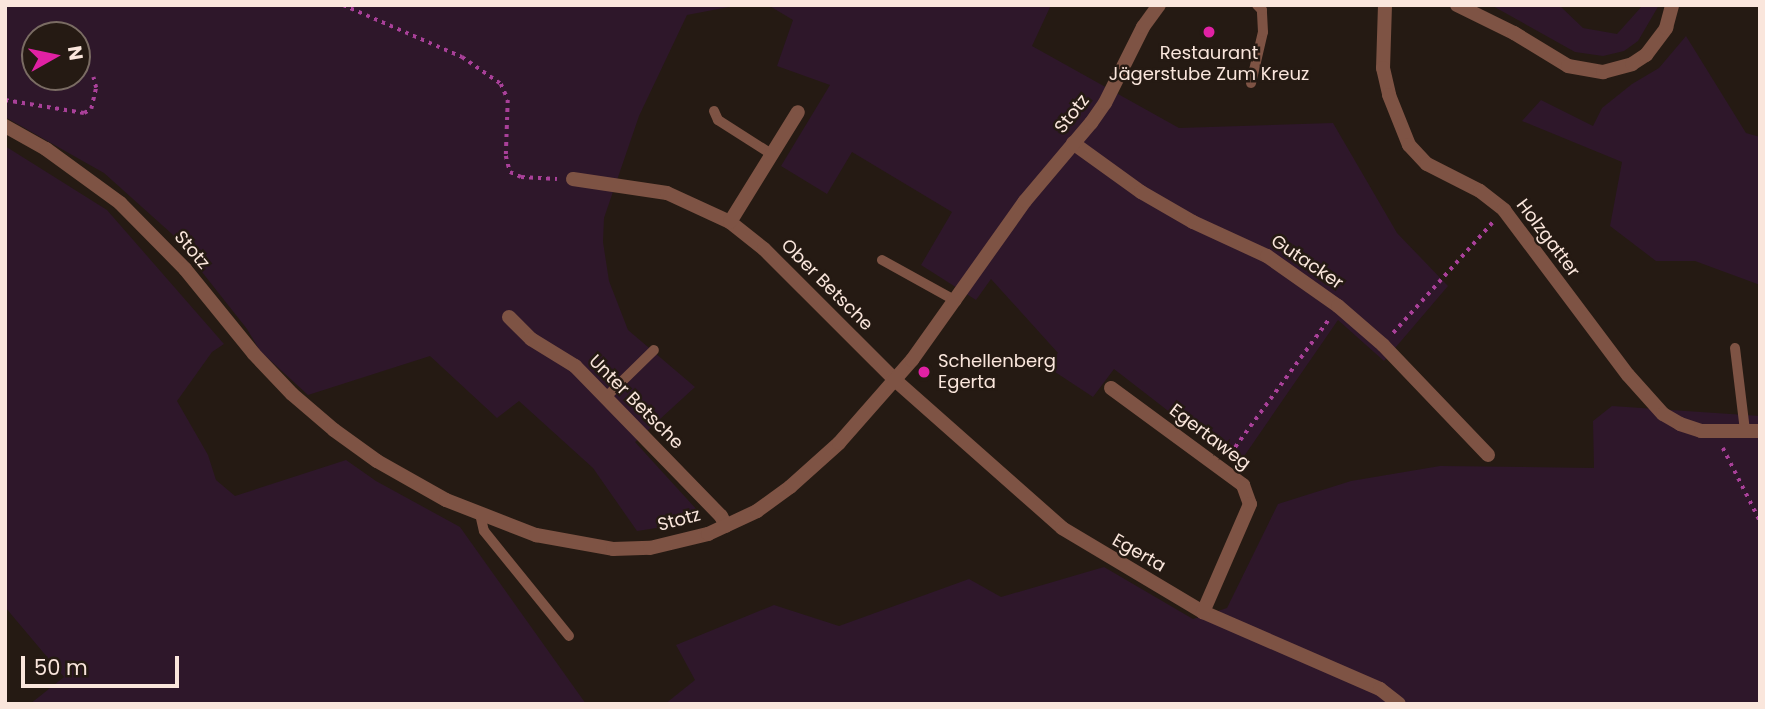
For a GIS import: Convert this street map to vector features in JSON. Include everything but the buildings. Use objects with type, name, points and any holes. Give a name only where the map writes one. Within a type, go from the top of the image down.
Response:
[{"type":"street","name":"Stotz","points":[[5,126],[92,180],[155,236],[254,354],[292,394],[334,430],[377,461],[416,485],[480,514],[536,535],[613,549],[667,545],[726,526],[757,510],[790,487],[839,443],[895,380],[956,301],[1025,201],[1105,103],[1143,27],[1159,5]]},
{"type":"street","name":"Holzgatter","points":[[1385,5],[1383,68],[1388,95],[1409,145],[1427,164],[1480,191],[1504,210],[1628,375],[1663,414],[1680,424],[1714,432],[1760,431]]},
{"type":"street","points":[[1457,5],[1514,33],[1568,66],[1603,72],[1632,64],[1646,55],[1666,28],[1672,5]]},
{"type":"street","points":[[730,222],[798,112]]},
{"type":"street","name":"Gutacker","points":[[1073,143],[1141,192],[1193,222],[1267,256],[1338,306],[1382,345],[1488,455]]},
{"type":"street","name":"Ober Betsche","points":[[573,179],[667,193],[730,222],[764,249],[895,380]]},
{"type":"street","name":"Unter Betsche","points":[[509,317],[531,339],[575,366],[720,516],[726,526]]},
{"type":"street","name":"Egerta","points":[[895,380],[1062,528],[1203,612],[1380,689],[1399,704]]},
{"type":"street","name":"Egertaweg","points":[[1111,388],[1243,485],[1250,504],[1203,612]]},
{"type":"lane","points":[[1251,83],[1263,32],[1262,10],[1257,5]]},
{"type":"lane","points":[[714,111],[718,120],[772,155]]},
{"type":"lane","points":[[882,260],[956,301]]},
{"type":"lane","points":[[1735,348],[1745,431]]},
{"type":"lane","points":[[606,397],[654,350]]},
{"type":"lane","points":[[480,514],[484,531],[569,636]]},
{"type":"path","points":[[343,5],[462,57],[501,84],[508,100],[506,156],[510,172],[521,177],[573,179]]},
{"type":"path","points":[[5,100],[84,113],[91,109],[96,88],[93,76]]},
{"type":"path","points":[[1382,345],[1495,220]]},
{"type":"path","points":[[1220,468],[1338,306]]},
{"type":"path","points":[[1714,432],[1760,521]]},
{"type":"shaded area","points":[[5,5],[739,5],[687,15],[639,116],[604,218],[603,242],[609,281],[628,330],[695,387],[635,442],[698,511],[695,522],[637,531],[593,468],[519,401],[497,418],[430,356],[308,395],[260,351],[247,329],[172,234],[104,173],[5,117]]},
{"type":"shaded area","points":[[768,5],[1051,5],[1032,46],[1179,128],[1333,123],[1397,233],[1448,286],[1384,361],[1338,320],[1238,465],[1114,369],[1093,397],[1046,366],[1058,353],[991,279],[976,300],[921,265],[952,212],[852,152],[827,194],[781,166],[830,85],[777,66],[793,20]]},
{"type":"shaded area","points":[[1491,5],[1559,5],[1583,28],[1617,34],[1643,5],[1659,5],[1638,41],[1624,51],[1603,56],[1575,52]]},
{"type":"shaded area","points":[[1686,36],[1746,133],[1760,137],[1760,285],[1695,261],[1656,261],[1610,226],[1622,162],[1522,121],[1541,100],[1593,126],[1602,108],[1632,84],[1659,68]]},
{"type":"shaded area","points":[[5,146],[107,210],[224,344],[212,352],[177,401],[208,455],[216,480],[235,496],[346,460],[376,481],[460,527],[586,704],[30,704],[64,677],[5,607]]},
{"type":"shaded area","points":[[1612,406],[1760,416],[1760,704],[665,704],[695,680],[676,645],[774,605],[839,626],[969,579],[1001,597],[1104,567],[1193,619],[1227,608],[1278,504],[1351,481],[1440,466],[1594,468],[1593,421]]},
{"type":"place","name":"Restaurant Jägerstube Zum Kreuz","points":[[1209,32]]},
{"type":"place","name":"Schellenberg Egerta","points":[[924,372]]}]
